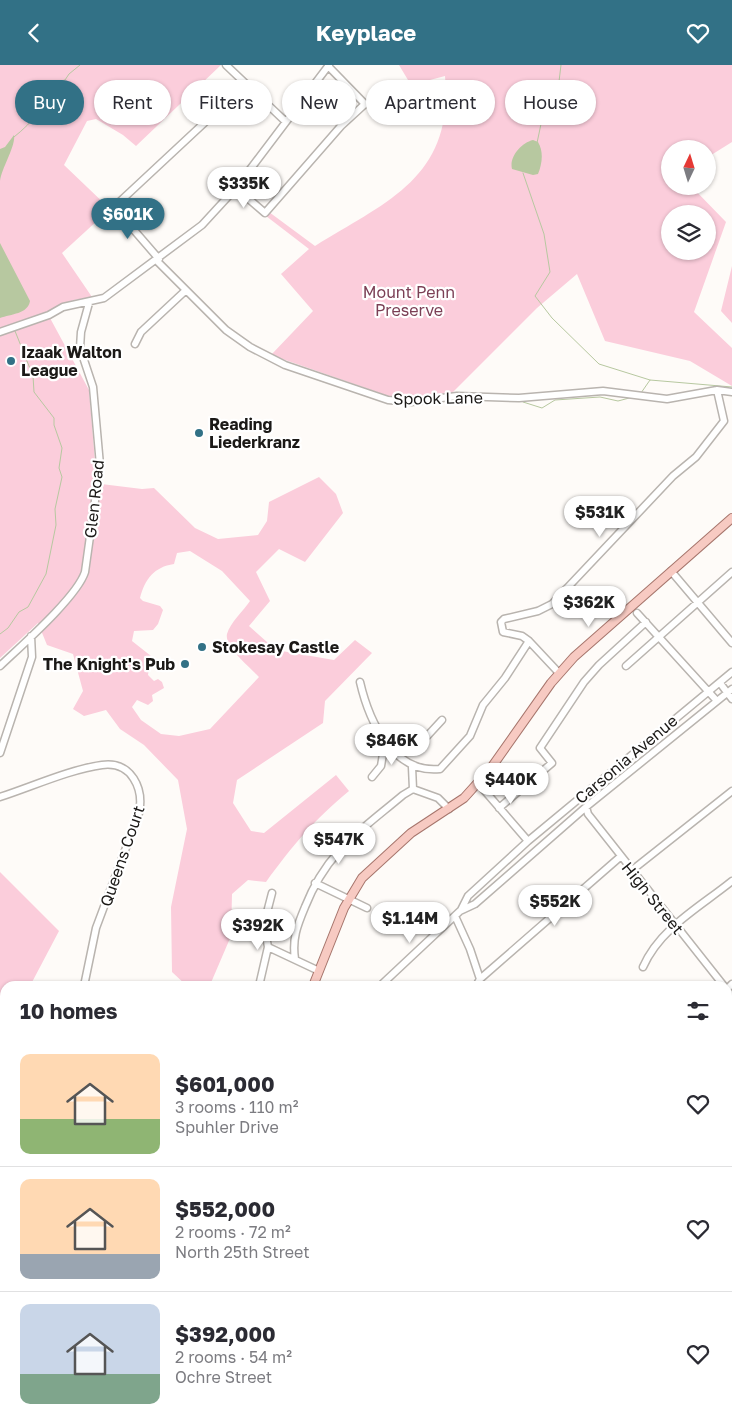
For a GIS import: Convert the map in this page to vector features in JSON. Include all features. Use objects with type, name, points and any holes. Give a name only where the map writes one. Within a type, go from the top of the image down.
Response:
[{"type":"main road","points":[[317,980],[348,900],[362,878],[411,833],[464,798],[478,783],[559,673],[574,657],[732,518]]},
{"type":"street","points":[[226,65],[242,80]]},
{"type":"street","points":[[236,188],[265,213],[341,126],[364,104],[329,66],[318,80]]},
{"type":"street","points":[[272,109],[282,118]]},
{"type":"street","name":"Spook Lane","points":[[202,125],[114,207],[185,291],[226,330],[250,347],[285,365],[388,400],[411,402],[457,396],[519,398],[596,391],[667,399],[717,390],[732,392]]},
{"type":"street","points":[[0,332],[50,315],[63,307],[89,303],[113,293],[202,225],[236,188],[284,125]]},
{"type":"street","points":[[136,344],[142,332],[185,291]]},
{"type":"street","name":"Glen Road","points":[[0,666],[79,585],[87,563],[100,465],[93,387],[80,348],[81,332],[89,303]]},
{"type":"street","points":[[559,673],[529,641],[522,636],[503,632],[501,622],[504,619],[538,611],[552,604],[673,476],[702,451],[724,421],[717,390]]},
{"type":"street","points":[[671,571],[732,643]]},
{"type":"street","points":[[626,666],[732,572]]},
{"type":"street","points":[[637,613],[717,701]]},
{"type":"street","points":[[499,808],[552,763],[540,748],[578,689],[599,665],[646,623]]},
{"type":"street","points":[[0,753],[32,657],[31,636]]},
{"type":"street","points":[[360,682],[369,708],[388,745],[401,760],[412,767],[432,770],[444,767],[470,736],[483,705],[505,677],[529,641]]},
{"type":"street","name":"Carsonia Avenue","points":[[385,981],[457,913],[468,896],[528,841],[732,672]]},
{"type":"street","points":[[720,683],[730,691],[732,699]]},
{"type":"street","name":"Carsonia Avenue","points":[[457,913],[475,904],[586,807],[730,691]]},
{"type":"street","points":[[372,777],[379,770],[384,748],[391,743],[418,746],[442,720]]},
{"type":"street","name":"Queens Court","points":[[0,797],[102,765],[122,768],[139,785],[142,795],[139,813],[96,928],[85,981]]},
{"type":"street","points":[[412,767],[413,789]]},
{"type":"street","points":[[478,783],[528,841]]},
{"type":"street","points":[[295,959],[294,936],[314,883],[326,863],[339,849],[402,795],[413,789],[438,798],[449,809]]},
{"type":"street","points":[[632,871],[732,791]]},
{"type":"street","name":"High Street","points":[[586,807],[588,815],[620,857],[720,981]]},
{"type":"street","points":[[457,913],[480,979],[620,857]]},
{"type":"street","points":[[643,967],[649,952],[675,924],[701,907],[732,881]]},
{"type":"street","points":[[314,883],[367,908]]},
{"type":"street","points":[[260,981],[268,947],[264,924],[272,893]]},
{"type":"street","points":[[268,947],[295,959],[317,980]]},
{"type":"green space","points":[[0,65],[221,65],[205,80],[181,80],[181,103],[171,113],[171,80],[94,80],[94,119],[87,121],[64,165],[110,209],[62,253],[92,297],[74,300],[48,311],[89,390],[95,461],[93,483],[142,489],[154,488],[195,528],[218,539],[258,535],[267,521],[269,502],[319,477],[336,494],[343,513],[305,562],[279,549],[256,572],[270,601],[249,626],[276,650],[334,660],[355,640],[372,653],[325,701],[323,723],[237,780],[233,803],[251,831],[264,833],[336,775],[349,791],[304,834],[266,882],[248,880],[232,894],[231,936],[212,981],[182,981],[172,972],[171,907],[187,829],[178,780],[144,745],[120,729],[106,710],[84,716],[73,709],[83,691],[73,654],[47,645],[38,623],[0,658]],"holes":[[[190,551],[222,571],[250,601],[231,625],[227,634],[230,645],[259,677],[210,729],[179,736],[161,734],[141,720],[132,707],[137,700],[148,705],[153,701],[152,695],[164,688],[162,682],[158,679],[154,681],[148,675],[149,668],[153,663],[151,656],[132,641],[134,631],[153,630],[158,624],[163,610],[160,606],[143,601],[140,598],[151,575],[161,568],[174,564],[177,553]]]},
{"type":"green space","name":"Mount Penn Preserve","points":[[399,65],[732,65],[732,142],[716,152],[716,140],[661,140],[661,195],[700,195],[709,205],[661,205],[661,260],[712,260],[694,312],[732,348],[732,386],[690,361],[605,341],[577,274],[537,308],[451,394],[420,399],[397,399],[271,355],[313,311],[281,274],[309,249],[266,216],[269,212],[315,246],[391,199],[411,182],[427,162],[439,139],[442,125],[495,125],[495,80],[445,80],[445,76],[430,80],[408,80]]},
{"type":"green space","points":[[106,125],[158,125],[136,146],[123,135]]},
{"type":"green space","name":"Mount Penn Preserve","points":[[716,212],[726,222],[716,250]]},
{"type":"green space","points":[[732,266],[732,323],[721,311]]},
{"type":"green space","points":[[0,872],[59,931],[33,981],[0,981]]},
{"type":"shaded area","points":[[14,135],[13,145],[0,181],[0,149],[5,147]]},
{"type":"shaded area","points":[[533,140],[538,142],[542,154],[538,174],[533,175],[512,169],[514,155],[520,147]]},
{"type":"shaded area","points":[[0,243],[30,301],[23,311],[0,318]]},
{"type":"waterway","points":[[14,137],[39,112],[58,82],[65,80],[80,65]]},
{"type":"waterway","points":[[537,143],[541,124],[555,115],[561,65]]},
{"type":"waterway","points":[[523,173],[544,234],[550,272],[535,296],[552,318],[599,364],[650,380]]},
{"type":"waterway","points":[[0,634],[8,628],[19,612],[28,607],[46,574],[56,525],[55,509],[62,477],[59,468],[62,448],[54,425],[54,418],[34,392],[33,376],[15,331]]},
{"type":"waterway","points":[[641,393],[650,380],[732,387]]},
{"type":"waterway","points":[[523,402],[542,408],[555,400],[600,397],[618,401],[633,397]]},
{"type":"place","name":"Izaak Walton League","points":[[11,361]]},
{"type":"place","name":"Reading Liederkranz","points":[[199,433]]},
{"type":"place","name":"Stokesay Castle","points":[[202,647]]},
{"type":"place","name":"The Knight's Pub","points":[[185,664]]}]
